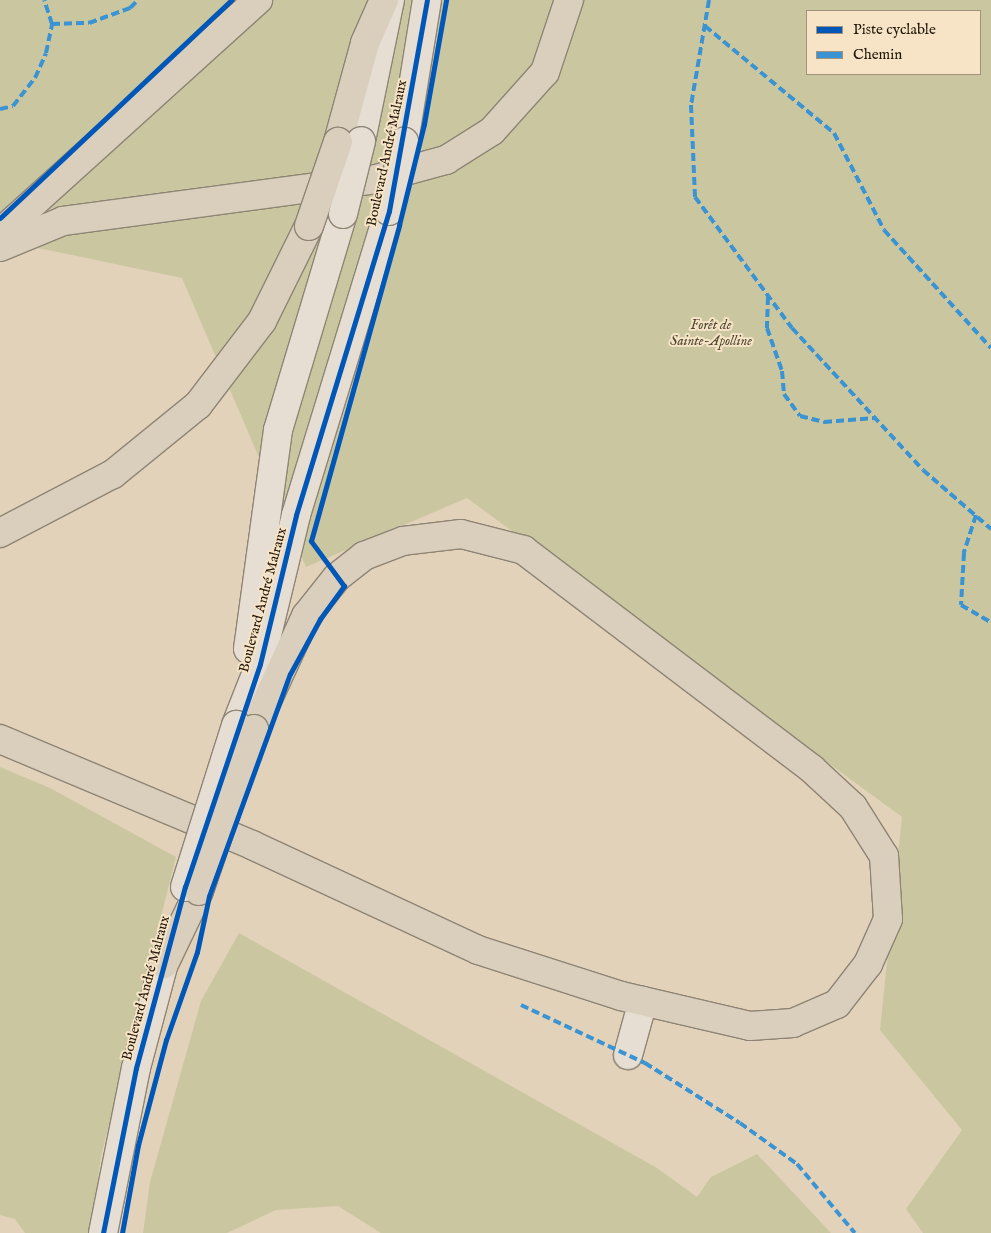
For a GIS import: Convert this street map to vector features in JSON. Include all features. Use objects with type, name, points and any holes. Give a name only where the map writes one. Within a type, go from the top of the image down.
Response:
[{"type":"main road","points":[[0,233],[258,0]]},
{"type":"main road","points":[[0,533],[113,474],[198,405],[262,321],[350,142],[365,43],[384,0]]},
{"type":"main road","points":[[0,247],[63,221],[376,179],[446,160],[492,131],[545,72],[569,0]]},
{"type":"main road","points":[[0,739],[252,845],[478,950],[643,1001],[750,1026],[793,1023],[837,1004],[868,964],[888,919],[884,856],[853,807],[812,769],[524,550],[461,534],[403,541],[364,556],[337,577],[306,616],[245,727],[192,889],[164,964]]},
{"type":"street","name":"Boulevard André Malraux","points":[[245,727],[278,430],[343,214],[350,142],[390,0]]},
{"type":"street","name":"Boulevard André Malraux","points":[[245,727],[296,515],[388,211],[404,142],[427,0]]},
{"type":"street","name":"Boulevard André Malraux","points":[[103,1233],[136,1068],[164,964]]},
{"type":"street","points":[[628,1055],[643,1001]]},
{"type":"green space","name":"Forêt de Sainte-Apolline","points":[[0,0],[991,0],[991,1233],[923,1233],[906,1209],[962,1130],[880,1030],[902,817],[467,498],[306,567],[182,278],[0,240]]},
{"type":"green space","points":[[0,767],[50,788],[176,857],[101,1156],[91,1233],[25,1233],[15,1219],[0,1215]]},
{"type":"green space","points":[[239,933],[657,1168],[697,1197],[711,1177],[757,1154],[831,1233],[381,1233],[338,1206],[276,1210],[227,1233],[143,1233],[150,1182],[201,1001]]},
{"type":"marked path","points":[[0,109],[13,106],[35,78],[46,53],[52,24],[44,0]]},
{"type":"marked path","points":[[52,24],[89,23],[130,8],[138,0]]},
{"type":"marked path","points":[[709,0],[691,105],[695,197],[792,328],[923,470],[991,529]]},
{"type":"marked path","points":[[705,26],[834,133],[884,230],[991,348]]},
{"type":"marked path","points":[[768,297],[767,328],[782,371],[784,394],[800,416],[824,422],[875,418]]},
{"type":"marked path","points":[[976,515],[964,553],[961,605],[991,622]]},
{"type":"marked path","points":[[521,1005],[645,1063],[740,1123],[797,1164],[855,1233]]},
{"type":"cycle path","points":[[0,218],[231,0]]},
{"type":"cycle path","points":[[103,1233],[136,1068],[185,887],[260,664],[296,515],[389,211],[427,0]]},
{"type":"cycle path","points":[[122,1233],[138,1145],[166,1040],[197,952],[209,896],[290,674],[320,619],[344,586],[311,541],[399,225],[424,124],[446,0]]}]
